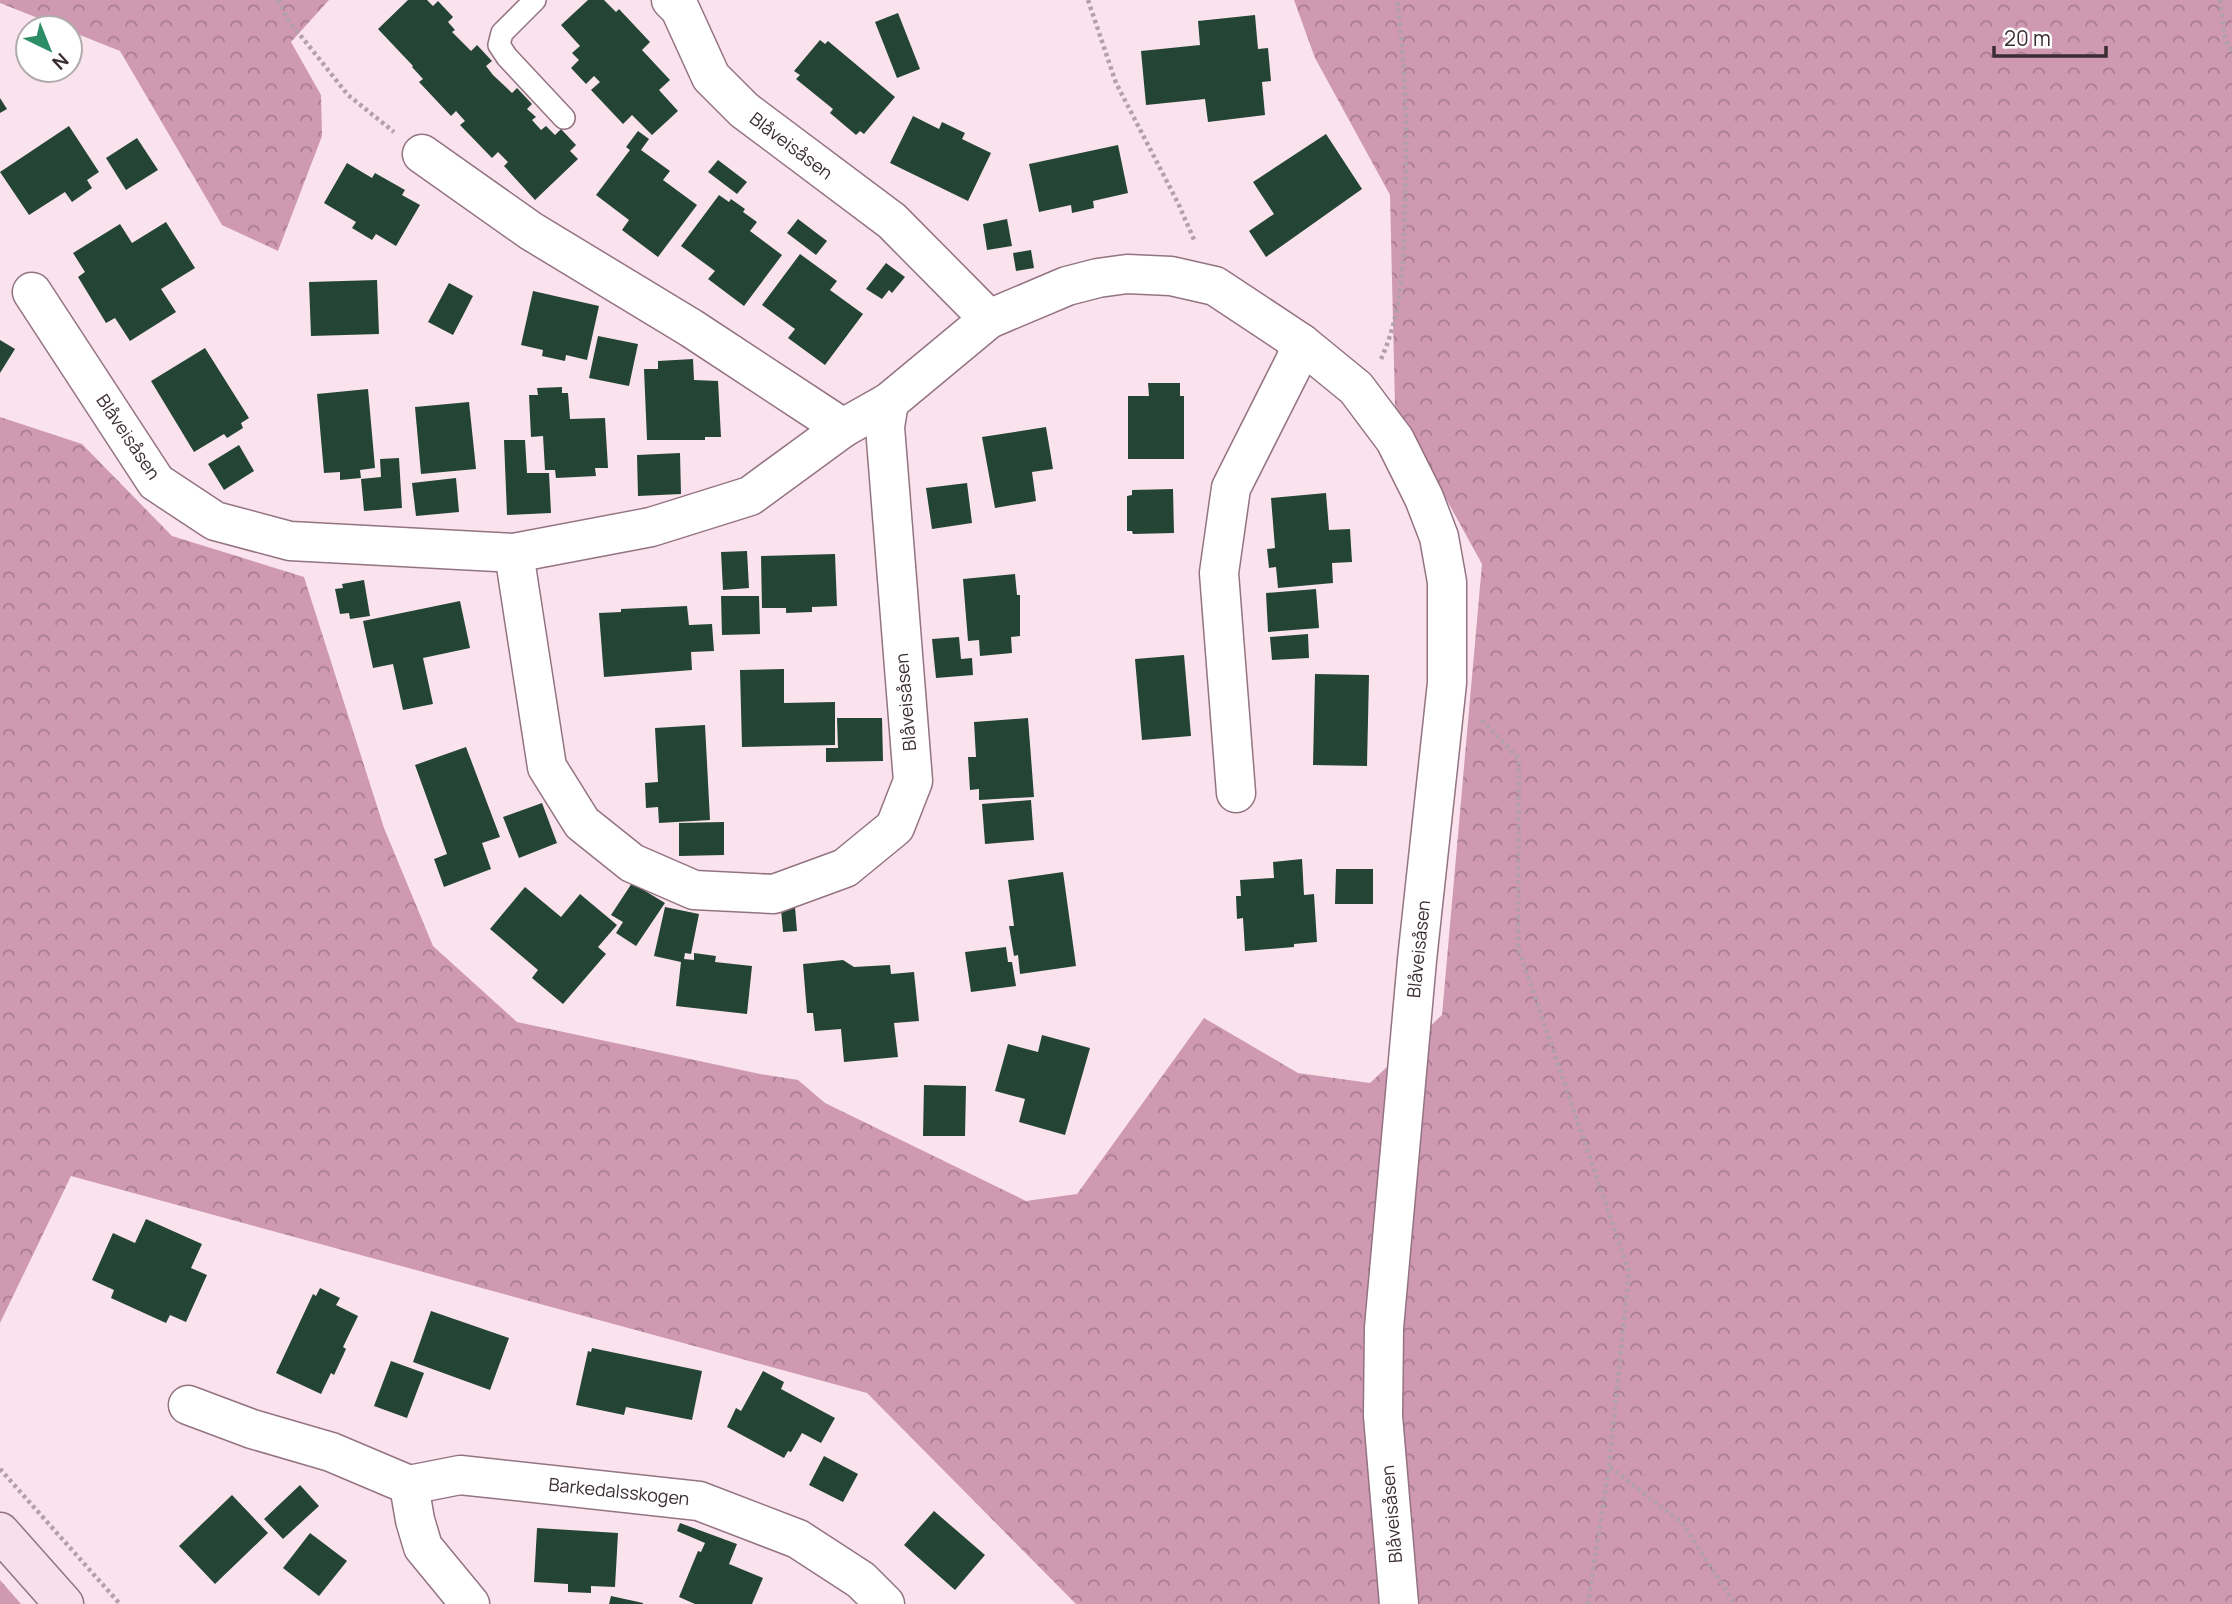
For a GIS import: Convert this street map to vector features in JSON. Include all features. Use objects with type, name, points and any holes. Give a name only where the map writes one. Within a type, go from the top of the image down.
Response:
[{"type":"main road","points":[[0,1532],[64,1604]]},
{"type":"street","name":"Blåveisåsen","points":[[684,3],[711,77],[744,110],[892,222],[989,319]]},
{"type":"street","points":[[422,154],[531,231],[691,328],[843,428]]},
{"type":"street","name":"Blåveisåsen","points":[[32,292],[156,482],[215,521],[290,541],[514,553],[651,527],[750,496],[843,428],[889,402],[989,319],[1067,286],[1098,278],[1127,274],[1171,276],[1214,286],[1301,343],[1356,388],[1395,440],[1424,498],[1439,537],[1447,582],[1447,683],[1417,960],[1384,1328],[1383,1416],[1399,1604]]},
{"type":"street","points":[[1236,793],[1219,573],[1231,488],[1301,343]]},
{"type":"street","name":"Blåveisåsen","points":[[514,553],[547,767],[582,823],[632,863],[694,890],[774,894],[845,868],[895,827],[913,781],[885,427],[889,402]]},
{"type":"street","points":[[188,1405],[252,1429],[331,1452],[410,1485],[415,1520],[423,1547],[470,1604]]},
{"type":"street","name":"Barkedalsskogen","points":[[410,1485],[460,1475],[699,1501],[798,1539],[861,1580],[885,1604]]},
{"type":"lane","points":[[535,0],[502,33],[499,45],[564,118]]},
{"type":"path","points":[[278,0],[289,20],[348,95],[422,154]]},
{"type":"path","points":[[1088,0],[1116,83],[1178,203],[1214,286]]},
{"type":"path","points":[[1356,388],[1376,370],[1392,335],[1404,260],[1407,131],[1397,0]]},
{"type":"path","points":[[2220,0],[2225,40],[2232,51]]},
{"type":"path","points":[[1447,683],[1519,759],[1518,947],[1629,1272],[1609,1466],[1588,1604]]},
{"type":"path","points":[[1609,1466],[1683,1524],[1735,1604]]},
{"type":"path","points":[[0,1469],[120,1604]]},
{"type":"green space","points":[[0,0],[329,0],[291,42],[321,95],[322,136],[278,251],[222,225],[120,51],[84,37],[84,14],[28,14],[0,3]]},
{"type":"green space","points":[[1294,0],[2232,0],[2232,1604],[1076,1604],[867,1393],[71,1176],[0,1323],[0,417],[82,444],[172,536],[304,577],[384,828],[433,946],[517,1022],[798,1080],[825,1103],[1026,1201],[1077,1194],[1204,1018],[1298,1073],[1370,1083],[1442,1015],[1482,564],[1395,406],[1390,195],[1315,58]]},
{"type":"green space","points":[[0,1580],[21,1604],[0,1604]]},
{"type":"building","points":[[408,0],[427,0],[433,6],[438,1],[453,17],[448,22],[455,30],[452,32],[471,51],[477,45],[492,61],[486,66],[493,75],[512,93],[517,88],[532,104],[527,109],[536,117],[532,120],[541,130],[546,126],[555,135],[561,129],[576,145],[570,151],[578,159],[535,200],[504,166],[508,162],[498,152],[492,158],[460,125],[465,121],[456,111],[451,116],[419,82],[423,79],[413,66],[378,29]]},
{"type":"building","points":[[588,0],[604,0],[616,12],[619,9],[650,42],[642,50],[670,80],[659,90],[678,111],[652,135],[632,115],[623,124],[591,90],[600,82],[594,76],[586,84],[571,68],[579,60],[572,53],[580,46],[561,25]]},
{"type":"building","points":[[898,13],[920,69],[897,78],[875,22]]},
{"type":"building","points":[[1255,15],[1258,49],[1268,48],[1271,81],[1262,82],[1265,115],[1208,122],[1205,99],[1146,105],[1141,51],[1200,45],[1198,21]]},
{"type":"building","points":[[820,40],[825,44],[828,41],[895,97],[864,134],[860,131],[856,135],[830,113],[833,109],[796,79],[800,75],[794,71]]},
{"type":"building","points":[[0,98],[7,109],[0,113]]},
{"type":"building","points":[[913,116],[939,129],[942,122],[965,133],[962,139],[991,153],[968,201],[890,163]]},
{"type":"building","points":[[69,126],[99,172],[87,180],[92,188],[72,202],[65,192],[29,215],[0,172]]},
{"type":"building","points":[[638,131],[649,139],[641,150],[670,171],[663,180],[697,205],[658,257],[622,230],[629,220],[596,195],[630,150],[626,147]]},
{"type":"building","points":[[1326,134],[1362,189],[1266,257],[1249,231],[1274,214],[1253,182]]},
{"type":"building","points":[[137,138],[158,170],[126,190],[106,158]]},
{"type":"building","points":[[1118,145],[1128,193],[1093,201],[1094,208],[1072,213],[1071,205],[1039,212],[1029,164]]},
{"type":"building","points":[[718,160],[747,182],[737,194],[708,172]]},
{"type":"building","points":[[347,163],[372,178],[375,173],[405,190],[402,195],[420,205],[396,246],[376,234],[372,240],[352,228],[356,222],[324,203]]},
{"type":"building","points":[[719,195],[729,202],[731,199],[745,209],[743,212],[757,222],[750,231],[782,255],[744,306],[708,279],[715,271],[681,246]]},
{"type":"building","points":[[798,219],[827,241],[816,255],[787,233]]},
{"type":"building","points":[[1007,219],[1012,246],[987,250],[983,224]]},
{"type":"building","points":[[166,222],[195,268],[161,289],[176,312],[130,341],[115,318],[106,323],[78,277],[85,272],[73,253],[120,224],[132,243]]},
{"type":"building","points":[[1031,250],[1034,268],[1016,271],[1013,253]]},
{"type":"building","points":[[800,254],[837,281],[830,290],[863,314],[825,365],[788,338],[795,329],[762,305]]},
{"type":"building","points":[[886,263],[905,277],[892,293],[889,290],[882,299],[866,289]]},
{"type":"building","points":[[377,280],[379,334],[311,336],[309,282]]},
{"type":"building","points":[[449,283],[473,296],[453,335],[428,322]]},
{"type":"building","points":[[533,291],[599,306],[587,360],[566,355],[565,361],[542,356],[543,350],[521,345]]},
{"type":"building","points":[[598,336],[638,344],[629,386],[589,378]]},
{"type":"building","points":[[0,340],[15,349],[0,373]]},
{"type":"building","points":[[205,348],[249,418],[241,423],[243,428],[227,438],[224,434],[194,452],[151,381]]},
{"type":"building","points":[[693,359],[694,380],[718,381],[721,437],[705,437],[705,440],[647,440],[644,369],[658,369],[658,361]]},
{"type":"building","points":[[1148,383],[1180,383],[1180,396],[1184,396],[1184,459],[1128,459],[1128,396],[1149,396]]},
{"type":"building","points":[[562,387],[562,393],[568,393],[570,419],[605,418],[608,468],[595,468],[596,476],[556,478],[555,470],[545,470],[543,436],[531,437],[529,395],[538,395],[537,388]]},
{"type":"building","points":[[368,389],[375,468],[360,470],[361,478],[340,480],[340,472],[324,473],[317,394]]},
{"type":"building","points":[[469,402],[476,469],[421,474],[415,407]]},
{"type":"building","points":[[1046,427],[1053,469],[1032,472],[1036,501],[995,508],[982,437]]},
{"type":"building","points":[[504,440],[525,440],[527,473],[549,473],[551,513],[507,515]]},
{"type":"building","points":[[239,445],[254,471],[224,490],[208,464]]},
{"type":"building","points":[[680,453],[681,494],[638,496],[637,455]]},
{"type":"building","points":[[399,458],[402,508],[364,511],[361,479],[381,477],[380,459]]},
{"type":"building","points":[[456,478],[459,512],[416,516],[412,483]]},
{"type":"building","points":[[967,483],[972,523],[932,529],[926,488]]},
{"type":"building","points":[[1173,489],[1174,533],[1133,534],[1132,531],[1127,531],[1127,496],[1132,495],[1132,490]]},
{"type":"building","points":[[1326,493],[1329,530],[1350,529],[1352,562],[1332,563],[1333,583],[1278,588],[1276,567],[1269,568],[1267,549],[1275,548],[1271,498]]},
{"type":"building","points":[[747,551],[749,588],[723,590],[721,552]]},
{"type":"building","points":[[835,554],[837,606],[812,607],[812,612],[786,613],[786,608],[762,608],[761,556]]},
{"type":"building","points":[[1015,574],[1017,595],[1020,595],[1020,636],[1011,637],[1012,653],[980,656],[979,640],[968,641],[963,579]]},
{"type":"building","points":[[364,580],[370,616],[350,619],[349,613],[340,614],[335,589],[343,588],[342,584]]},
{"type":"building","points":[[1316,589],[1319,628],[1268,632],[1266,593]]},
{"type":"building","points":[[721,596],[759,596],[760,634],[722,635]]},
{"type":"building","points":[[460,601],[470,648],[423,658],[433,704],[403,710],[393,664],[373,668],[363,621]]},
{"type":"building","points":[[687,606],[689,625],[712,624],[714,651],[691,652],[692,670],[604,677],[599,613],[621,612],[621,609]]},
{"type":"building","points":[[1308,634],[1309,658],[1272,660],[1270,637]]},
{"type":"building","points":[[959,637],[961,659],[972,658],[973,675],[936,678],[932,639]]},
{"type":"building","points":[[1184,655],[1191,736],[1142,740],[1135,659]]},
{"type":"building","points":[[784,669],[784,703],[835,702],[835,745],[742,747],[740,670]]},
{"type":"building","points":[[1315,674],[1369,675],[1367,766],[1313,765]]},
{"type":"building","points":[[837,718],[882,718],[883,761],[826,762],[826,748],[838,748]]},
{"type":"building","points":[[1028,718],[1034,797],[979,800],[979,789],[970,790],[968,757],[976,757],[974,722]]},
{"type":"building","points":[[705,725],[710,820],[659,823],[658,807],[646,808],[645,783],[658,782],[655,728]]},
{"type":"building","points":[[466,747],[500,837],[482,843],[491,869],[444,887],[434,859],[447,854],[415,765]]},
{"type":"building","points":[[1031,800],[1034,840],[985,844],[982,804]]},
{"type":"building","points":[[542,803],[557,843],[519,858],[503,817]]},
{"type":"building","points":[[724,822],[724,855],[679,856],[679,823]]},
{"type":"building","points":[[1302,859],[1304,895],[1314,894],[1317,942],[1294,944],[1294,947],[1245,951],[1243,918],[1237,919],[1236,896],[1241,896],[1240,880],[1274,878],[1273,862]]},
{"type":"building","points":[[1336,869],[1373,869],[1373,904],[1335,904]]},
{"type":"building","points":[[1063,872],[1076,966],[1020,974],[1018,955],[1014,956],[1009,926],[1014,926],[1008,880]]},
{"type":"building","points":[[632,883],[665,903],[636,946],[616,933],[623,922],[611,915]]},
{"type":"building","points":[[525,887],[561,917],[580,894],[617,925],[598,947],[606,954],[563,1004],[532,978],[538,970],[490,929]]},
{"type":"building","points":[[665,907],[699,914],[691,954],[685,953],[684,959],[694,960],[694,953],[716,956],[715,962],[752,966],[747,1014],[676,1006],[681,962],[654,956]]},
{"type":"building","points":[[795,907],[797,931],[783,932],[781,909]]},
{"type":"building","points":[[1006,947],[1016,986],[971,992],[965,952]]},
{"type":"building","points":[[843,960],[854,967],[890,965],[891,974],[914,972],[919,1021],[894,1023],[898,1057],[844,1062],[841,1029],[815,1031],[813,1013],[807,1013],[803,964]]},
{"type":"building","points":[[1042,1035],[1090,1048],[1065,1135],[1019,1122],[1025,1099],[995,1091],[1008,1044],[1038,1052]]},
{"type":"building","points":[[924,1085],[966,1086],[965,1136],[923,1136]]},
{"type":"building","points":[[146,1219],[202,1244],[191,1268],[207,1275],[186,1322],[170,1315],[166,1323],[111,1298],[114,1290],[92,1280],[113,1233],[135,1243]]},
{"type":"building","points":[[320,1288],[340,1298],[336,1305],[358,1316],[343,1347],[346,1349],[334,1375],[331,1373],[321,1394],[276,1373],[313,1294],[316,1296]]},
{"type":"building","points":[[431,1311],[509,1338],[490,1390],[413,1362]]},
{"type":"building","points":[[592,1348],[702,1371],[692,1420],[626,1407],[624,1415],[576,1405],[588,1351],[591,1352]]},
{"type":"building","points":[[391,1361],[424,1373],[407,1418],[374,1406]]},
{"type":"building","points":[[763,1371],[784,1382],[781,1389],[835,1418],[821,1443],[802,1433],[791,1452],[788,1451],[784,1458],[727,1427],[736,1408],[741,1411]]},
{"type":"building","points":[[824,1456],[858,1474],[843,1502],[809,1485]]},
{"type":"building","points":[[300,1485],[319,1506],[283,1539],[264,1519]]},
{"type":"building","points":[[232,1495],[268,1533],[215,1584],[179,1546]]},
{"type":"building","points":[[934,1511],[985,1555],[955,1590],[904,1545]]},
{"type":"building","points":[[680,1523],[737,1544],[729,1564],[763,1578],[752,1604],[695,1604],[679,1597],[698,1551],[701,1552],[705,1543],[677,1531]]},
{"type":"building","points":[[537,1528],[618,1533],[615,1587],[591,1586],[591,1593],[568,1592],[568,1584],[534,1582]]},
{"type":"building","points":[[310,1533],[347,1561],[319,1596],[283,1568]]},
{"type":"building","points":[[611,1596],[643,1603],[643,1604],[609,1604]]}]
